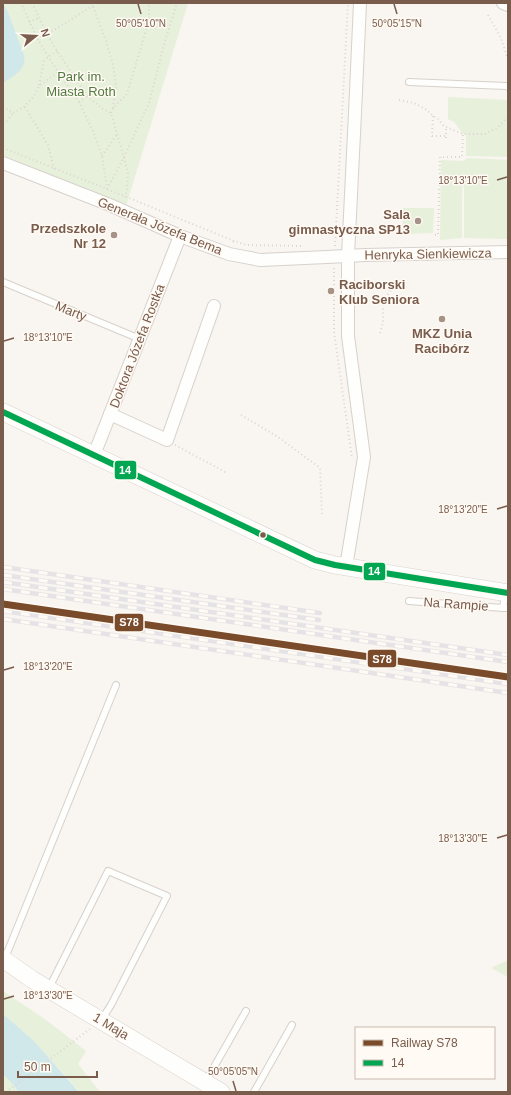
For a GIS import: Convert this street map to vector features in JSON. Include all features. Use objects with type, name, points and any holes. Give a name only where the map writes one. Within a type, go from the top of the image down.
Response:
[{"type":"main road","points":[[3,412],[315,560],[506,600]]},
{"type":"main road","name":"1 Maja","points":[[4,959],[49,989],[221,1092]]},
{"type":"street","points":[[346,567],[364,457],[348,336],[348,256],[360,3]]},
{"type":"street","points":[[503,3],[508,5]]},
{"type":"street","name":"Generała Józefa Bema","points":[[3,163],[110,205],[180,236],[229,254],[260,260],[348,256]]},
{"type":"street","name":"Doktora Józefa Rostka","points":[[94,455],[180,236]]},
{"type":"street","name":"Henryka Sienkiewicza","points":[[348,256],[508,252]]},
{"type":"street","points":[[110,414],[167,440],[214,306]]},
{"type":"lane","points":[[409,82],[508,87]]},
{"type":"lane","name":"Marty","points":[[3,282],[140,339]]},
{"type":"lane","name":"Na Rampie","points":[[409,601],[506,600]]},
{"type":"lane","points":[[4,959],[116,685]]},
{"type":"lane","points":[[49,989],[108,871],[167,896],[102,1020]]},
{"type":"lane","points":[[205,1082],[246,1012]]},
{"type":"lane","points":[[254,1092],[292,1025]]},
{"type":"path","points":[[21,3],[38,40],[79,102],[93,131],[102,156],[107,189]]},
{"type":"path","points":[[32,3],[57,51],[87,96],[111,113]]},
{"type":"path","points":[[113,108],[127,94],[150,20],[149,3]]},
{"type":"path","points":[[107,189],[124,157],[149,103],[165,41],[177,3]]},
{"type":"path","points":[[335,246],[348,3]]},
{"type":"path","points":[[38,40],[94,4],[113,65],[116,86],[111,113],[128,172],[125,197]]},
{"type":"path","points":[[488,15],[501,38],[508,60]]},
{"type":"path","points":[[30,22],[39,18]]},
{"type":"path","points":[[3,123],[7,121],[13,113],[25,106],[34,96],[39,86],[44,61],[57,51]]},
{"type":"path","points":[[39,86],[58,72]]},
{"type":"path","points":[[79,102],[87,96]]},
{"type":"path","points":[[399,100],[414,103],[427,110],[444,126],[463,134],[485,134],[497,128],[508,117]]},
{"type":"path","points":[[25,106],[48,145],[54,168]]},
{"type":"path","points":[[3,107],[13,113]]},
{"type":"path","points":[[432,116],[432,136],[446,137],[446,127]]},
{"type":"path","points":[[102,156],[117,133]]},
{"type":"path","points":[[435,235],[438,234],[440,157],[462,157],[463,134]]},
{"type":"path","points":[[3,148],[234,241],[247,245],[304,246]]},
{"type":"path","points":[[229,254],[234,241]]},
{"type":"path","points":[[334,264],[334,332],[352,464]]},
{"type":"path","points":[[380,333],[383,323],[383,303],[390,291],[390,288]]},
{"type":"path","points":[[241,415],[278,437],[320,468],[322,514]]},
{"type":"path","points":[[167,440],[227,473]]},
{"type":"path","points":[[6,1092],[102,1020]]},
{"type":"green space","name":"Park im. Miasta Roth","points":[[3,3],[188,3],[126,206],[3,155]]},
{"type":"green space","points":[[448,97],[508,100],[508,157],[466,156],[466,134],[463,134],[454,122],[448,119]]},
{"type":"green space","points":[[467,158],[508,160],[508,239],[464,238],[464,169],[462,193],[462,238],[440,240],[441,160],[464,161]]},
{"type":"green space","name":"Sala gimnastyczna SP13","points":[[403,208],[434,208],[433,233],[402,234]]},
{"type":"green space","points":[[508,960],[508,977],[491,968]]},
{"type":"green space","points":[[3,991],[46,1020],[86,1051],[78,1064],[100,1092],[80,1092],[34,1041],[3,1014]]},
{"type":"green space","points":[[3,1075],[8,1079],[19,1092],[3,1092]]},
{"type":"water","points":[[3,4],[7,10],[24,55],[24,64],[19,72],[3,83]]},
{"type":"water","points":[[3,1014],[34,1041],[79,1092],[19,1092],[3,1075]]},
{"type":"railway","points":[[3,567],[320,613]]},
{"type":"railway","points":[[3,575],[319,620]]},
{"type":"railway","points":[[3,582],[508,655]]},
{"type":"railway","points":[[3,589],[508,662]]},
{"type":"railway","points":[[3,611],[508,684]]},
{"type":"railway","points":[[3,619],[508,693]]},
{"type":"rail line","name":"S78","points":[[3,604],[508,677]]},
{"type":"transit line","name":"14","points":[[3,412],[315,560],[335,565],[508,593]]},
{"type":"place","name":"Sala gimnastyczna SP13","points":[[418,221]]},
{"type":"place","name":"Przedszkole Nr 12","points":[[114,235]]},
{"type":"place","name":"Raciborski Klub Seniora","points":[[331,291]]},
{"type":"place","name":"MKZ Unia Racibórz","points":[[442,319]]}]
